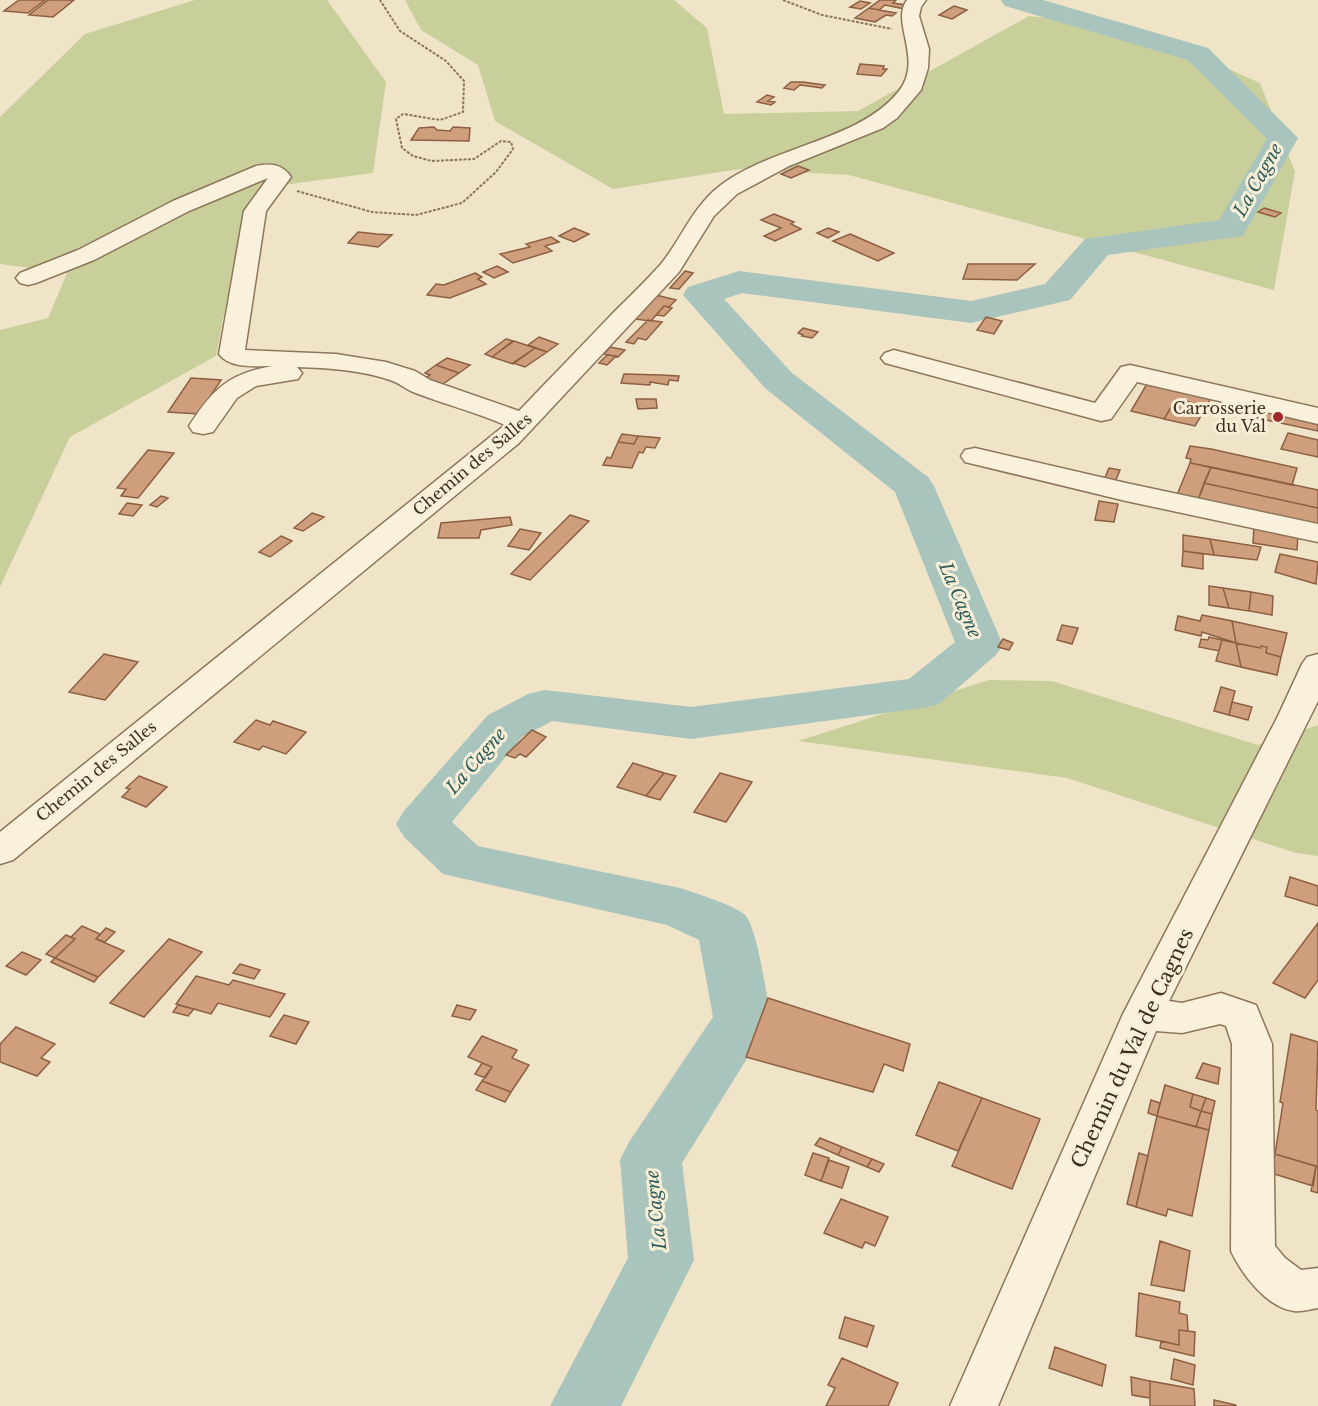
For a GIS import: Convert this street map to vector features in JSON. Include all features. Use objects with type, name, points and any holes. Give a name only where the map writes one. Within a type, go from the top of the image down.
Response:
[{"type":"street","name":"Chemin des Salles","points":[[0,851],[524,423],[670,267],[705,212],[729,189],[781,162],[876,124],[890,114],[911,90],[918,68],[919,49],[910,16],[912,6],[917,0]]},
{"type":"street","points":[[28,278],[86,255],[181,206],[264,171],[278,173],[280,177],[276,185],[265,195],[255,211],[232,354],[243,358],[343,362],[383,370],[421,386]]},
{"type":"street","points":[[894,357],[1101,413],[1130,373],[1318,416]]},
{"type":"street","points":[[203,426],[219,399],[236,385],[277,373],[319,372],[401,386],[421,386],[487,407],[524,423]]},
{"type":"street","points":[[975,456],[1126,492],[1318,533]]},
{"type":"street","name":"Chemin du Val de Cagnes","points":[[974,1406],[1143,1014],[1295,716],[1318,664]]},
{"type":"street","points":[[1143,1014],[1182,1018],[1221,1008],[1242,1016],[1252,1044],[1253,1251],[1269,1272],[1294,1291],[1318,1288]]},
{"type":"path","points":[[276,185],[372,212],[416,215],[462,203],[496,172],[513,149],[511,142],[501,141],[474,159],[432,161],[413,156],[402,148],[396,119],[403,114],[441,122],[453,118],[463,112],[464,81],[446,61],[400,31],[380,0]]},
{"type":"path","points":[[783,0],[803,10],[840,20],[912,30]]},
{"type":"green space","points":[[195,0],[327,0],[386,82],[373,173],[260,188],[234,263],[216,356],[70,437],[0,587],[0,330],[48,318],[67,273],[0,264],[0,117],[85,34]]},
{"type":"green space","points":[[405,0],[674,0],[707,28],[724,114],[858,111],[1029,16],[1138,28],[1260,83],[1295,172],[1274,290],[849,175],[739,169],[613,189],[495,121],[478,65],[421,30]]},
{"type":"green space","points":[[989,680],[1052,681],[1258,745],[1318,725],[1318,856],[1296,853],[1067,778],[798,741]]},
{"type":"building","points":[[19,0],[45,0],[28,13],[4,11]]},
{"type":"building","points":[[48,0],[74,0],[53,17],[29,15]]},
{"type":"building","points":[[880,0],[896,0],[893,3],[905,5],[905,9],[885,5],[879,10],[869,8]]},
{"type":"building","points":[[860,1],[870,3],[861,9],[850,7]]},
{"type":"building","points":[[954,6],[967,10],[952,19],[939,15]]},
{"type":"building","points":[[869,8],[896,13],[892,16],[886,15],[875,22],[855,18]]},
{"type":"building","points":[[860,64],[884,66],[883,69],[887,69],[881,76],[857,74]]},
{"type":"building","points":[[791,82],[825,85],[822,88],[800,85],[794,90],[784,88]]},
{"type":"building","points":[[767,95],[774,97],[768,101],[775,102],[771,105],[757,102]]},
{"type":"building","points":[[434,127],[437,130],[450,131],[453,127],[470,128],[469,141],[411,140],[419,128]]},
{"type":"building","points":[[798,166],[809,170],[791,178],[781,174]]},
{"type":"building","points":[[1264,208],[1281,213],[1275,217],[1258,212]]},
{"type":"building","points":[[774,214],[794,222],[791,224],[801,229],[775,241],[764,236],[781,228],[761,220]]},
{"type":"building","points":[[574,228],[589,234],[574,242],[559,236]]},
{"type":"building","points":[[828,228],[839,232],[828,238],[817,233]]},
{"type":"building","points":[[358,232],[392,235],[378,247],[348,243]]},
{"type":"building","points":[[850,234],[894,253],[878,261],[833,241]]},
{"type":"building","points":[[551,237],[559,242],[545,246],[552,251],[513,263],[500,254],[530,247],[526,244]]},
{"type":"building","points":[[968,264],[1035,264],[1017,280],[963,279]]},
{"type":"building","points":[[497,266],[508,272],[494,278],[483,272]]},
{"type":"building","points":[[685,271],[693,273],[679,289],[670,288]]},
{"type":"building","points":[[475,273],[482,277],[478,279],[486,284],[450,298],[427,295],[436,284],[444,285]]},
{"type":"building","points":[[656,295],[676,300],[669,307],[664,306],[651,321],[634,319]]},
{"type":"building","points":[[664,306],[672,308],[664,316],[656,315]]},
{"type":"building","points":[[986,317],[1002,321],[994,334],[977,330]]},
{"type":"building","points":[[648,320],[662,322],[646,340],[638,338],[634,344],[626,342]]},
{"type":"building","points":[[803,328],[818,332],[812,338],[802,336],[798,333]]},
{"type":"building","points":[[539,337],[558,344],[547,352],[528,345]]},
{"type":"building","points":[[506,339],[513,341],[492,357],[485,354]]},
{"type":"building","points":[[514,341],[535,348],[513,364],[492,357]]},
{"type":"building","points":[[610,347],[625,350],[618,357],[604,354]]},
{"type":"building","points":[[535,348],[547,352],[525,367],[513,363]]},
{"type":"building","points":[[607,355],[616,356],[607,365],[599,363]]},
{"type":"building","points":[[447,358],[470,365],[459,373],[436,365]]},
{"type":"building","points":[[436,365],[459,373],[440,386],[422,380],[430,375],[425,373]]},
{"type":"building","points":[[624,374],[679,376],[678,381],[669,380],[668,385],[650,382],[650,385],[621,383]]},
{"type":"building","points":[[191,378],[221,380],[199,414],[168,412]]},
{"type":"building","points":[[1148,382],[1211,397],[1207,406],[1176,399],[1164,419],[1131,411]]},
{"type":"building","points":[[636,399],[656,399],[657,408],[638,409]]},
{"type":"building","points":[[1176,399],[1207,406],[1195,426],[1164,419]]},
{"type":"building","name":"Carrosserie du Val","points":[[1243,404],[1318,421],[1318,431],[1238,414]]},
{"type":"building","points":[[1288,433],[1318,440],[1318,457],[1281,449]]},
{"type":"building","points":[[622,434],[638,436],[634,444],[618,442]]},
{"type":"building","points":[[638,436],[660,438],[655,448],[646,447],[643,453],[639,452],[632,468],[603,465],[607,457],[611,458],[618,442],[634,444]]},
{"type":"building","points":[[1190,446],[1297,468],[1292,485],[1190,463],[1191,459],[1186,458]]},
{"type":"building","points":[[148,450],[174,453],[138,498],[121,496],[126,489],[117,488]]},
{"type":"building","points":[[1190,463],[1211,467],[1198,500],[1177,495]]},
{"type":"building","points":[[1211,467],[1318,490],[1318,508],[1204,483]]},
{"type":"building","points":[[1109,468],[1120,470],[1115,482],[1104,480]]},
{"type":"building","points":[[1204,483],[1318,508],[1318,526],[1198,500]]},
{"type":"building","points":[[161,496],[168,498],[157,507],[150,505]]},
{"type":"building","points":[[1099,501],[1118,504],[1114,522],[1095,520]]},
{"type":"building","points":[[127,503],[142,505],[133,516],[119,514]]},
{"type":"building","points":[[312,513],[324,517],[303,531],[294,528]]},
{"type":"building","points":[[570,515],[589,521],[530,580],[511,574]]},
{"type":"building","points":[[510,517],[512,525],[481,530],[479,538],[438,538],[441,523]]},
{"type":"building","points":[[1254,526],[1298,533],[1297,550],[1253,543]]},
{"type":"building","points":[[520,529],[541,533],[529,550],[508,546]]},
{"type":"building","points":[[1183,535],[1210,539],[1214,555],[1183,551]]},
{"type":"building","points":[[281,536],[292,541],[270,557],[259,552]]},
{"type":"building","points":[[1210,539],[1261,547],[1257,560],[1214,555]]},
{"type":"building","points":[[1183,551],[1203,554],[1203,569],[1182,566]]},
{"type":"building","points":[[1280,554],[1318,562],[1316,584],[1275,572]]},
{"type":"building","points":[[1209,586],[1223,588],[1229,608],[1209,605]]},
{"type":"building","points":[[1223,588],[1251,592],[1249,611],[1229,608]]},
{"type":"building","points":[[1251,592],[1273,596],[1272,615],[1249,611]]},
{"type":"building","points":[[1202,615],[1232,621],[1236,643],[1202,632],[1201,636],[1175,630],[1178,616],[1200,621]]},
{"type":"building","points":[[1232,621],[1287,633],[1281,657],[1266,653],[1267,647],[1261,646],[1260,648],[1236,643]]},
{"type":"building","points":[[1062,625],[1078,628],[1072,644],[1057,640]]},
{"type":"building","points":[[1209,637],[1222,640],[1219,651],[1199,647],[1201,639],[1208,640]]},
{"type":"building","points":[[1003,639],[1013,643],[1009,650],[998,647]]},
{"type":"building","points":[[1222,640],[1236,643],[1241,667],[1216,661]]},
{"type":"building","points":[[1236,643],[1260,648],[1261,646],[1267,647],[1266,653],[1281,657],[1277,675],[1241,667]]},
{"type":"building","points":[[104,654],[138,662],[105,700],[69,692]]},
{"type":"building","points":[[1221,687],[1235,691],[1229,715],[1214,711]]},
{"type":"building","points":[[1232,702],[1252,707],[1248,720],[1229,715]]},
{"type":"building","points":[[256,720],[270,725],[273,721],[306,732],[286,754],[263,746],[259,750],[234,742]]},
{"type":"building","points":[[532,730],[546,737],[526,757],[520,754],[515,758],[506,755]]},
{"type":"building","points":[[633,763],[664,773],[646,796],[617,787]]},
{"type":"building","points":[[664,773],[676,776],[660,800],[646,796]]},
{"type":"building","points":[[720,773],[752,782],[726,822],[694,812]]},
{"type":"building","points":[[139,776],[167,787],[146,807],[122,797],[130,789],[126,788]]},
{"type":"building","points":[[1290,877],[1318,886],[1318,906],[1285,896]]},
{"type":"building","points":[[1318,923],[1318,980],[1305,998],[1273,983]]},
{"type":"building","points":[[82,926],[100,934],[96,939],[124,951],[98,977],[55,958],[75,939],[71,937]]},
{"type":"building","points":[[106,928],[115,932],[105,942],[96,939]]},
{"type":"building","points":[[66,935],[75,939],[55,958],[46,954]]},
{"type":"building","points":[[169,939],[202,952],[144,1017],[110,1003]]},
{"type":"building","points":[[22,952],[41,960],[26,975],[6,966]]},
{"type":"building","points":[[55,958],[98,977],[94,982],[51,962]]},
{"type":"building","points":[[240,964],[260,970],[254,979],[233,973]]},
{"type":"building","points":[[196,976],[229,985],[233,980],[285,994],[270,1017],[218,1003],[211,1014],[176,1004]]},
{"type":"building","points":[[768,998],[910,1044],[903,1071],[884,1064],[873,1092],[746,1057]]},
{"type":"building","points":[[178,1005],[194,1009],[188,1016],[173,1012]]},
{"type":"building","points":[[457,1005],[476,1010],[470,1020],[452,1016]]},
{"type":"building","points":[[284,1015],[309,1022],[296,1044],[270,1036]]},
{"type":"building","points":[[16,1027],[55,1044],[41,1058],[50,1062],[37,1076],[0,1062],[0,1044]]},
{"type":"building","points":[[1291,1034],[1318,1042],[1316,1110],[1318,1111],[1318,1167],[1275,1154],[1283,1103],[1280,1102]]},
{"type":"building","points":[[482,1036],[517,1050],[512,1058],[529,1065],[511,1092],[482,1081],[492,1067],[468,1057]]},
{"type":"building","points":[[482,1063],[492,1067],[485,1078],[475,1074]]},
{"type":"building","points":[[1203,1063],[1220,1068],[1218,1084],[1196,1078]]},
{"type":"building","points":[[482,1081],[511,1092],[505,1102],[476,1090]]},
{"type":"building","points":[[939,1082],[982,1098],[958,1151],[916,1135]]},
{"type":"building","points":[[1165,1085],[1193,1094],[1190,1107],[1201,1111],[1196,1127],[1157,1116]]},
{"type":"building","points":[[1193,1094],[1206,1098],[1201,1111],[1190,1107]]},
{"type":"building","points":[[982,1098],[1040,1119],[1012,1189],[952,1166]]},
{"type":"building","points":[[1206,1098],[1215,1101],[1212,1114],[1201,1111]]},
{"type":"building","points":[[1151,1100],[1160,1103],[1157,1116],[1148,1113]]},
{"type":"building","points":[[1201,1111],[1212,1114],[1209,1130],[1196,1127]]},
{"type":"building","points":[[1157,1116],[1209,1130],[1192,1216],[1168,1209],[1166,1216],[1136,1207]]},
{"type":"building","points":[[820,1138],[842,1147],[838,1155],[815,1145]]},
{"type":"building","points":[[842,1147],[872,1159],[867,1167],[838,1155]]},
{"type":"building","points":[[813,1153],[829,1158],[821,1181],[805,1175]]},
{"type":"building","points":[[1139,1153],[1148,1156],[1136,1207],[1127,1204]]},
{"type":"building","points":[[1275,1154],[1316,1166],[1313,1186],[1271,1173]]},
{"type":"building","points":[[872,1159],[884,1164],[879,1172],[867,1167]]},
{"type":"building","points":[[829,1160],[849,1167],[842,1188],[821,1181]]},
{"type":"building","points":[[1316,1166],[1318,1167],[1318,1193],[1311,1191]]},
{"type":"building","points":[[841,1199],[888,1217],[875,1246],[865,1242],[862,1248],[824,1233]]},
{"type":"building","points":[[1160,1241],[1190,1251],[1184,1291],[1151,1285]]},
{"type":"building","points":[[1139,1293],[1180,1302],[1179,1313],[1187,1315],[1188,1331],[1179,1330],[1179,1345],[1136,1336]]},
{"type":"building","points":[[845,1317],[874,1326],[867,1347],[839,1338]]},
{"type":"building","points":[[1179,1330],[1195,1332],[1194,1356],[1160,1348],[1161,1341],[1179,1345]]},
{"type":"building","points":[[1055,1347],[1106,1365],[1102,1386],[1049,1368]]},
{"type":"building","points":[[842,1358],[898,1383],[888,1406],[826,1406],[835,1388],[828,1385]]},
{"type":"building","points":[[1174,1359],[1195,1365],[1193,1385],[1171,1379]]},
{"type":"building","points":[[1131,1377],[1150,1381],[1150,1398],[1132,1395]]},
{"type":"building","points":[[1150,1381],[1194,1389],[1195,1406],[1150,1406]]},
{"type":"building","points":[[1214,1400],[1236,1405],[1236,1406],[1214,1406]]},
{"type":"waterway","name":"La Cagne","points":[[585,1406],[661,1260],[651,1160],[742,1020],[725,929],[680,908],[462,861],[422,824],[505,726],[545,705],[691,723],[922,693],[980,645],[913,486],[779,381],[701,295],[739,282],[971,312],[1057,292],[1097,246],[1231,229],[1283,138],[1198,54],[1014,0]]},
{"type":"place","name":"Carrosserie du Val","points":[[1278,417]]}]
